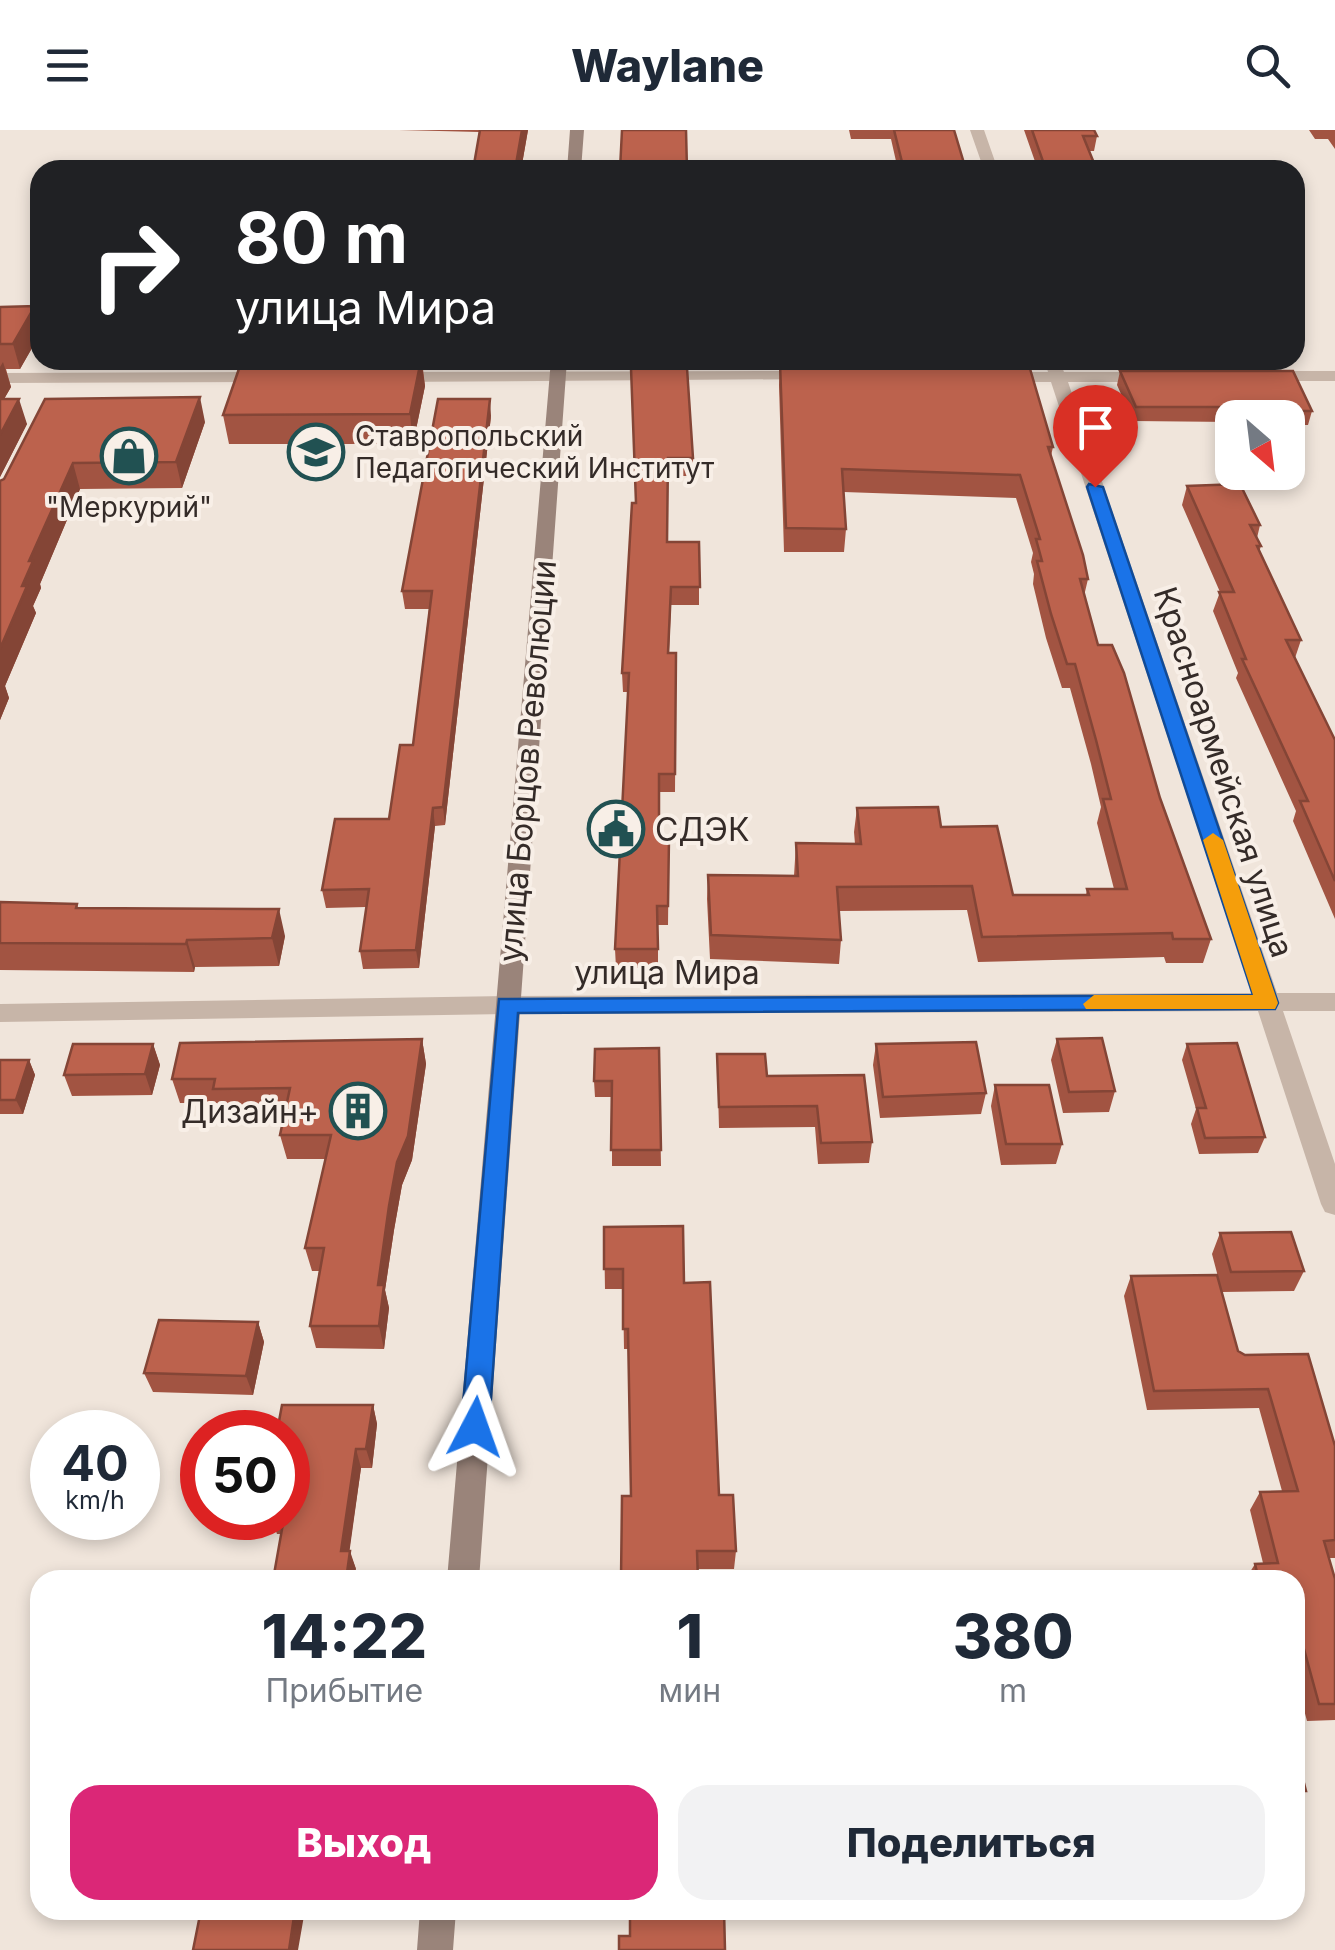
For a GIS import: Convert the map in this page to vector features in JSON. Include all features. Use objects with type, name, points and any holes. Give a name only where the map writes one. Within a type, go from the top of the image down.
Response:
[{"type":"main road","points":[[575,160],[577,130]]},
{"type":"main road","name":"улица Борцов Революции","points":[[464,1570],[559,370]]},
{"type":"main road","points":[[435,1950],[437,1920]]},
{"type":"street","points":[[978,130],[987,160]]},
{"type":"street","points":[[380,376],[514,370]]},
{"type":"street","points":[[626,370],[827,376]]},
{"type":"street","points":[[981,377],[1039,370]]},
{"type":"street","name":"Красноармейская улица","points":[[1057,370],[1335,1204]]},
{"type":"street","points":[[1086,370],[1177,376]]},
{"type":"street","points":[[1256,376],[1335,376]]},
{"type":"street","points":[[0,378],[58,387],[280,377]]},
{"type":"street","name":"улица Мира","points":[[0,1013],[507,1005],[1335,1002]]},
{"type":"building","points":[[480,130],[522,130],[517,160],[475,160]]},
{"type":"building","points":[[622,130],[686,130],[687,160],[620,160]]},
{"type":"building","points":[[894,130],[954,130],[963,160],[902,160]]},
{"type":"building","points":[[1032,130],[1094,130],[1097,136],[1083,136],[1093,160],[1042,160]]},
{"type":"building","points":[[30,306],[30,315],[13,344],[0,344],[0,307]]},
{"type":"building","points":[[239,370],[419,370],[410,414],[223,415]]},
{"type":"building","points":[[631,370],[687,370],[693,458],[668,458],[667,542],[699,542],[700,587],[671,587],[668,653],[676,653],[675,774],[659,774],[659,838],[669,838],[668,906],[657,906],[658,949],[615,949],[629,673],[622,673],[632,503],[636,503]]},
{"type":"building","points":[[780,370],[1030,370],[1053,447],[1048,447],[1083,555],[1088,579],[1080,579],[1098,645],[1112,645],[1124,673],[1160,798],[1211,939],[1173,939],[1172,933],[982,937],[972,886],[837,887],[841,940],[711,935],[708,875],[798,876],[796,843],[861,844],[857,808],[938,807],[941,827],[997,826],[1013,895],[1089,895],[1087,889],[1127,889],[1103,799],[1111,799],[1096,740],[1075,664],[1067,664],[1051,614],[1037,561],[1042,561],[1036,539],[1040,539],[1020,475],[842,469],[846,529],[786,528]]},
{"type":"building","points":[[1120,371],[1293,371],[1312,411],[1305,411],[1305,400],[1215,400],[1215,407],[1136,407]]},
{"type":"building","points":[[200,397],[176,462],[73,463],[29,561],[33,561],[22,586],[27,586],[0,649],[0,481],[45,399]]},
{"type":"building","points":[[0,399],[19,399],[0,435]]},
{"type":"building","points":[[438,399],[490,399],[443,807],[433,808],[416,950],[360,951],[369,889],[322,890],[335,819],[389,819],[400,745],[413,745],[432,591],[402,591]]},
{"type":"building","points":[[1215,485],[1215,490],[1243,490],[1260,525],[1250,525],[1301,640],[1286,640],[1335,740],[1335,881],[1300,801],[1308,801],[1242,659],[1246,659],[1219,592],[1234,592],[1187,486]]},
{"type":"building","points":[[0,902],[77,904],[76,908],[279,909],[272,938],[187,940],[186,944],[0,943]]},
{"type":"building","points":[[1102,1038],[1115,1091],[1069,1092],[1057,1039]]},
{"type":"building","points":[[422,1039],[408,1136],[397,1162],[389,1206],[378,1285],[384,1285],[379,1326],[310,1326],[324,1248],[305,1248],[331,1135],[280,1135],[290,1088],[213,1089],[215,1079],[172,1079],[180,1043]]},
{"type":"building","points":[[976,1042],[986,1093],[883,1097],[876,1044]]},
{"type":"building","points":[[1237,1043],[1265,1137],[1205,1138],[1197,1108],[1206,1108],[1187,1044]]},
{"type":"building","points":[[73,1044],[153,1044],[145,1074],[64,1075]]},
{"type":"building","points":[[659,1048],[661,1150],[611,1150],[612,1081],[594,1081],[595,1049]]},
{"type":"building","points":[[717,1054],[765,1054],[767,1076],[864,1075],[872,1142],[821,1143],[817,1106],[719,1107]]},
{"type":"building","points":[[0,1060],[29,1060],[16,1100],[0,1100]]},
{"type":"building","points":[[995,1085],[1049,1085],[1062,1144],[1006,1144]]},
{"type":"building","points":[[683,1226],[684,1283],[710,1282],[719,1495],[733,1495],[736,1551],[697,1551],[698,1570],[621,1570],[622,1496],[631,1496],[628,1329],[623,1329],[623,1269],[604,1269],[604,1227]]},
{"type":"building","points":[[1291,1232],[1304,1271],[1231,1272],[1220,1233]]},
{"type":"building","points":[[1217,1275],[1238,1351],[1245,1355],[1308,1354],[1335,1446],[1335,1540],[1324,1541],[1335,1579],[1335,1704],[1319,1704],[1305,1653],[1305,1570],[1256,1570],[1255,1564],[1278,1563],[1260,1492],[1298,1491],[1268,1389],[1154,1391],[1131,1276]]},
{"type":"building","points":[[159,1320],[258,1322],[246,1376],[144,1373]]},
{"type":"building","points":[[282,1405],[373,1405],[366,1449],[356,1449],[341,1551],[350,1551],[347,1570],[275,1570],[280,1540],[310,1540],[310,1410],[281,1410]]},
{"type":"building","points":[[199,1920],[294,1920],[289,1950],[193,1950]]},
{"type":"building","points":[[630,1920],[724,1920],[725,1950],[619,1950],[619,1936],[630,1936]]},
{"type":"slow traffic","points":[[1094,1004],[1267,1003],[1213,840]]},
{"type":"place","name":"Ставропольский Педагогический Институт","points":[[316,452]]},
{"type":"place","name":"\"Меркурий\"","points":[[129,456]]},
{"type":"place","name":"СДЭК","points":[[616,829]]},
{"type":"place","name":"Дизайн+","points":[[358,1111]]},
{"type":"route","points":[[475,1427],[507,1005],[1267,1003],[1095,487]]}]
